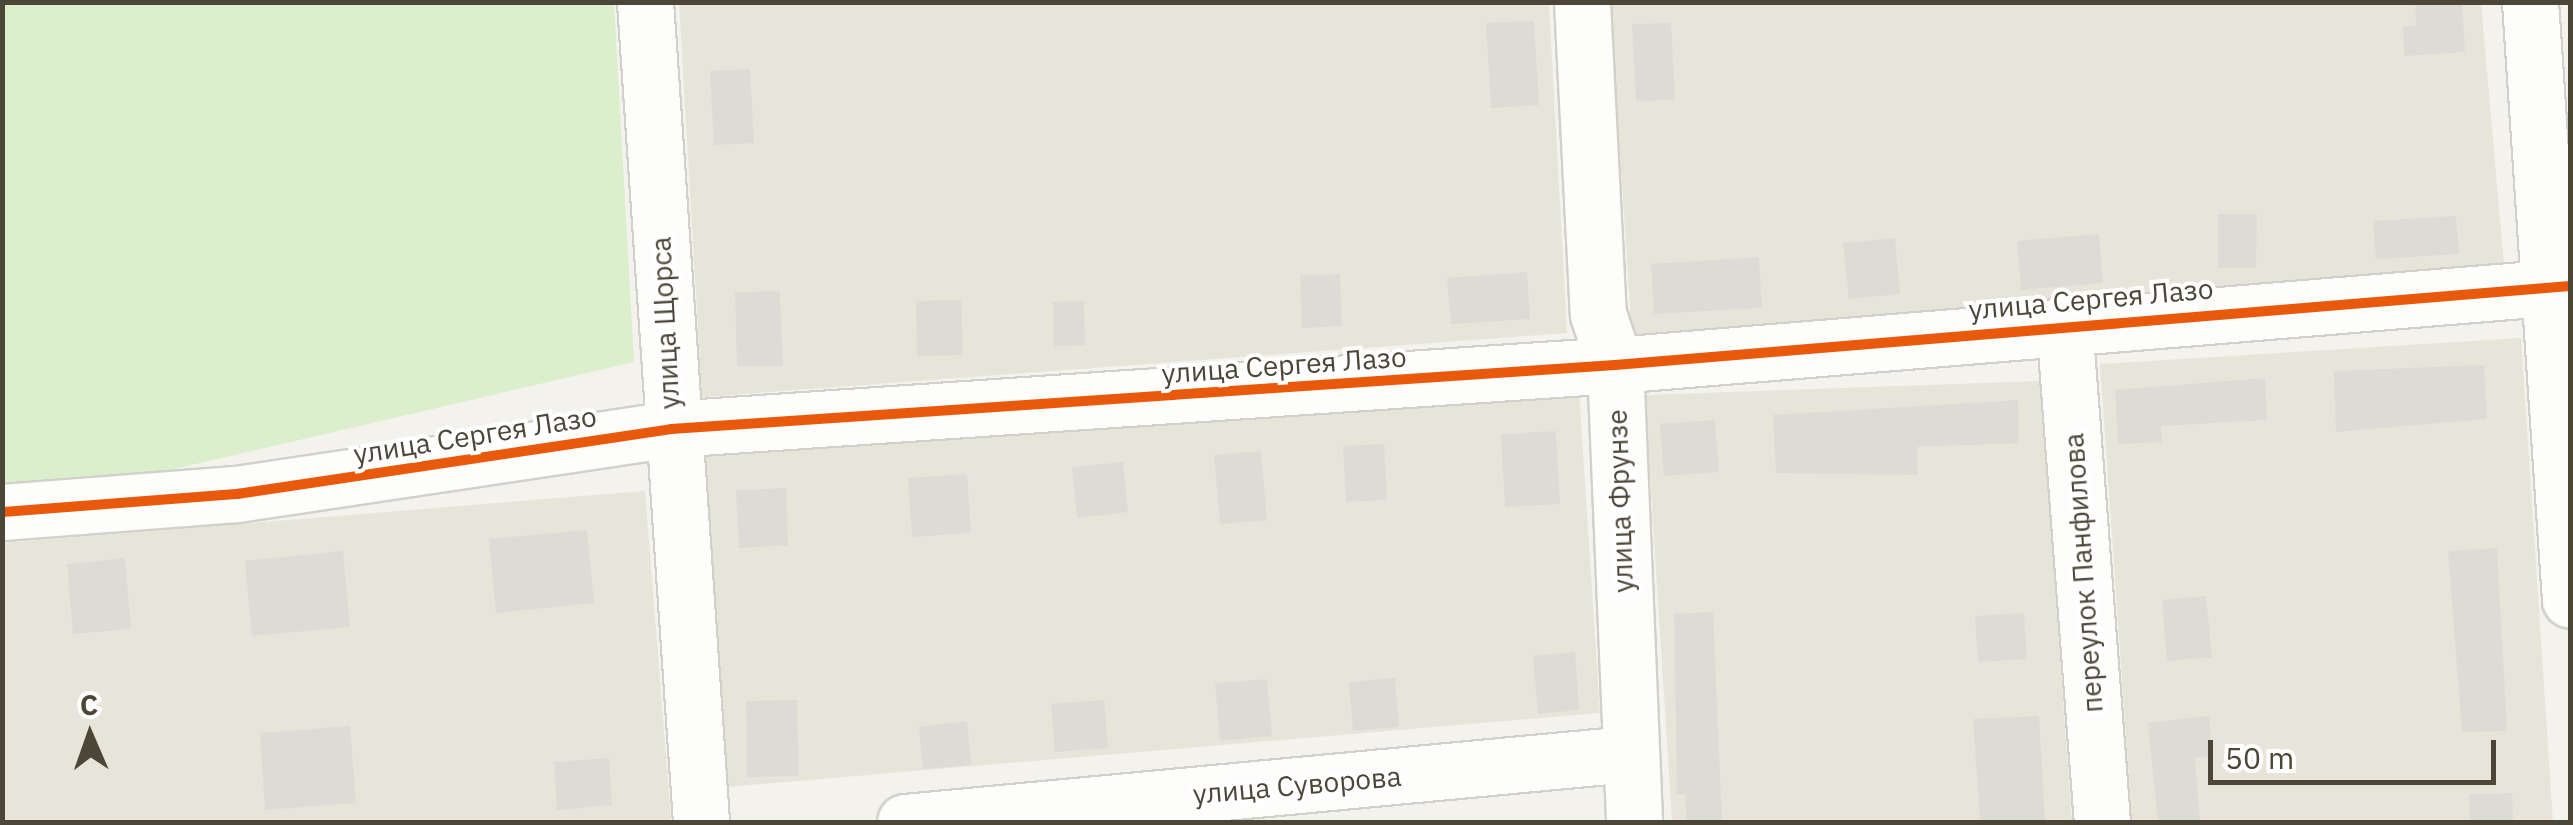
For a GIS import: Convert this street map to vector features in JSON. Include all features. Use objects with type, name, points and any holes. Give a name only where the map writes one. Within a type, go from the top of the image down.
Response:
[{"type":"street","name":"улица Щорса","points":[[646,2],[671,429],[701,822]]},
{"type":"street","name":"улица Фрунзе","points":[[1582,2],[1598,314],[1615,365],[1634,822]]},
{"type":"street","points":[[2530,2],[2560,287],[2570,600]]},
{"type":"street","name":"улица Сергея Лазо","points":[[2,512],[237,494],[671,429],[1615,365],[2064,323],[2560,287]]},
{"type":"street","name":"переулок Панфилова","points":[[2064,323],[2102,822]]},
{"type":"street","name":"улица Суворова","points":[[904,822],[1629,754]]},
{"type":"shaded area","points":[[679,3],[1549,3],[1567,333],[702,397]]},
{"type":"shaded area","points":[[1610,3],[2481,3],[2504,265],[1632,336]]},
{"type":"shaded area","points":[[2521,338],[2553,822],[2132,822],[2100,364]]},
{"type":"shaded area","points":[[2040,381],[2072,822],[1672,822],[1645,395]]},
{"type":"shaded area","points":[[1579,391],[1600,713],[714,788],[690,458]]},
{"type":"shaded area","points":[[645,491],[671,820],[3,822],[3,543]]},
{"type":"green space","points":[[2,3],[614,3],[634,362],[123,481],[3,484]]},
{"type":"building","points":[[2415,2],[2462,2],[2465,52],[2404,56],[2403,27],[2416,25]]},
{"type":"building","points":[[1534,21],[1539,105],[1491,108],[1486,23]]},
{"type":"building","points":[[1671,23],[1675,100],[1636,101],[1632,24]]},
{"type":"building","points":[[750,69],[754,143],[714,145],[710,71]]},
{"type":"building","points":[[2218,214],[2257,214],[2256,268],[2218,268]]},
{"type":"building","points":[[2456,216],[2459,254],[2376,259],[2373,221]]},
{"type":"building","points":[[2099,234],[2103,283],[2021,290],[2017,241]]},
{"type":"building","points":[[1895,238],[1900,294],[1849,299],[1843,243]]},
{"type":"building","points":[[1759,257],[1762,308],[1654,314],[1651,264]]},
{"type":"building","points":[[1527,272],[1530,319],[1451,324],[1447,278]]},
{"type":"building","points":[[1340,274],[1342,326],[1302,328],[1300,275]]},
{"type":"building","points":[[780,291],[783,366],[737,366],[735,292]]},
{"type":"building","points":[[961,300],[963,355],[917,356],[916,301]]},
{"type":"building","points":[[1084,301],[1085,345],[1054,346],[1053,302]]},
{"type":"building","points":[[2484,365],[2487,419],[2336,432],[2334,371]]},
{"type":"building","points":[[2265,378],[2267,420],[2161,426],[2162,442],[2118,444],[2115,390]]},
{"type":"building","points":[[2018,400],[2019,443],[1917,447],[1918,475],[1776,473],[1773,415]]},
{"type":"building","points":[[1715,420],[1719,472],[1664,476],[1660,424]]},
{"type":"building","points":[[1556,431],[1560,504],[1505,507],[1501,434]]},
{"type":"building","points":[[1384,444],[1387,500],[1346,502],[1343,446]]},
{"type":"building","points":[[1261,451],[1267,520],[1220,524],[1214,455]]},
{"type":"building","points":[[1123,462],[1128,512],[1077,518],[1072,467]]},
{"type":"building","points":[[967,474],[971,533],[912,537],[908,478]]},
{"type":"building","points":[[786,488],[788,545],[739,548],[736,490]]},
{"type":"building","points":[[587,530],[594,603],[496,613],[489,539]]},
{"type":"building","points":[[2497,548],[2507,731],[2462,732],[2448,551]]},
{"type":"building","points":[[343,551],[350,627],[252,636],[245,561]]},
{"type":"building","points":[[125,558],[131,629],[73,634],[67,564]]},
{"type":"building","points":[[2206,596],[2212,657],[2167,661],[2162,600]]},
{"type":"building","points":[[1713,612],[1722,822],[1687,822],[1685,794],[1677,794],[1674,614]]},
{"type":"building","points":[[2024,613],[2027,659],[1978,662],[1975,616]]},
{"type":"building","points":[[1575,652],[1579,710],[1538,714],[1533,656]]},
{"type":"building","points":[[1395,678],[1399,727],[1353,731],[1349,682]]},
{"type":"building","points":[[1267,679],[1272,736],[1220,741],[1215,683]]},
{"type":"building","points":[[797,700],[799,776],[747,777],[746,701]]},
{"type":"building","points":[[1104,700],[1108,748],[1055,752],[1051,704]]},
{"type":"building","points":[[2039,716],[2045,822],[1980,822],[1973,719]]},
{"type":"building","points":[[2209,716],[2213,756],[2195,758],[2200,822],[2158,822],[2148,723]]},
{"type":"building","points":[[967,721],[971,765],[923,769],[919,727]]},
{"type":"building","points":[[350,726],[356,803],[265,810],[260,733]]},
{"type":"building","points":[[609,758],[612,805],[557,810],[554,762]]},
{"type":"building","points":[[2512,793],[2513,822],[2470,822],[2469,794]]},
{"type":"cycle path","points":[[2,512],[237,494],[671,429],[1615,365],[2570,286]]}]
